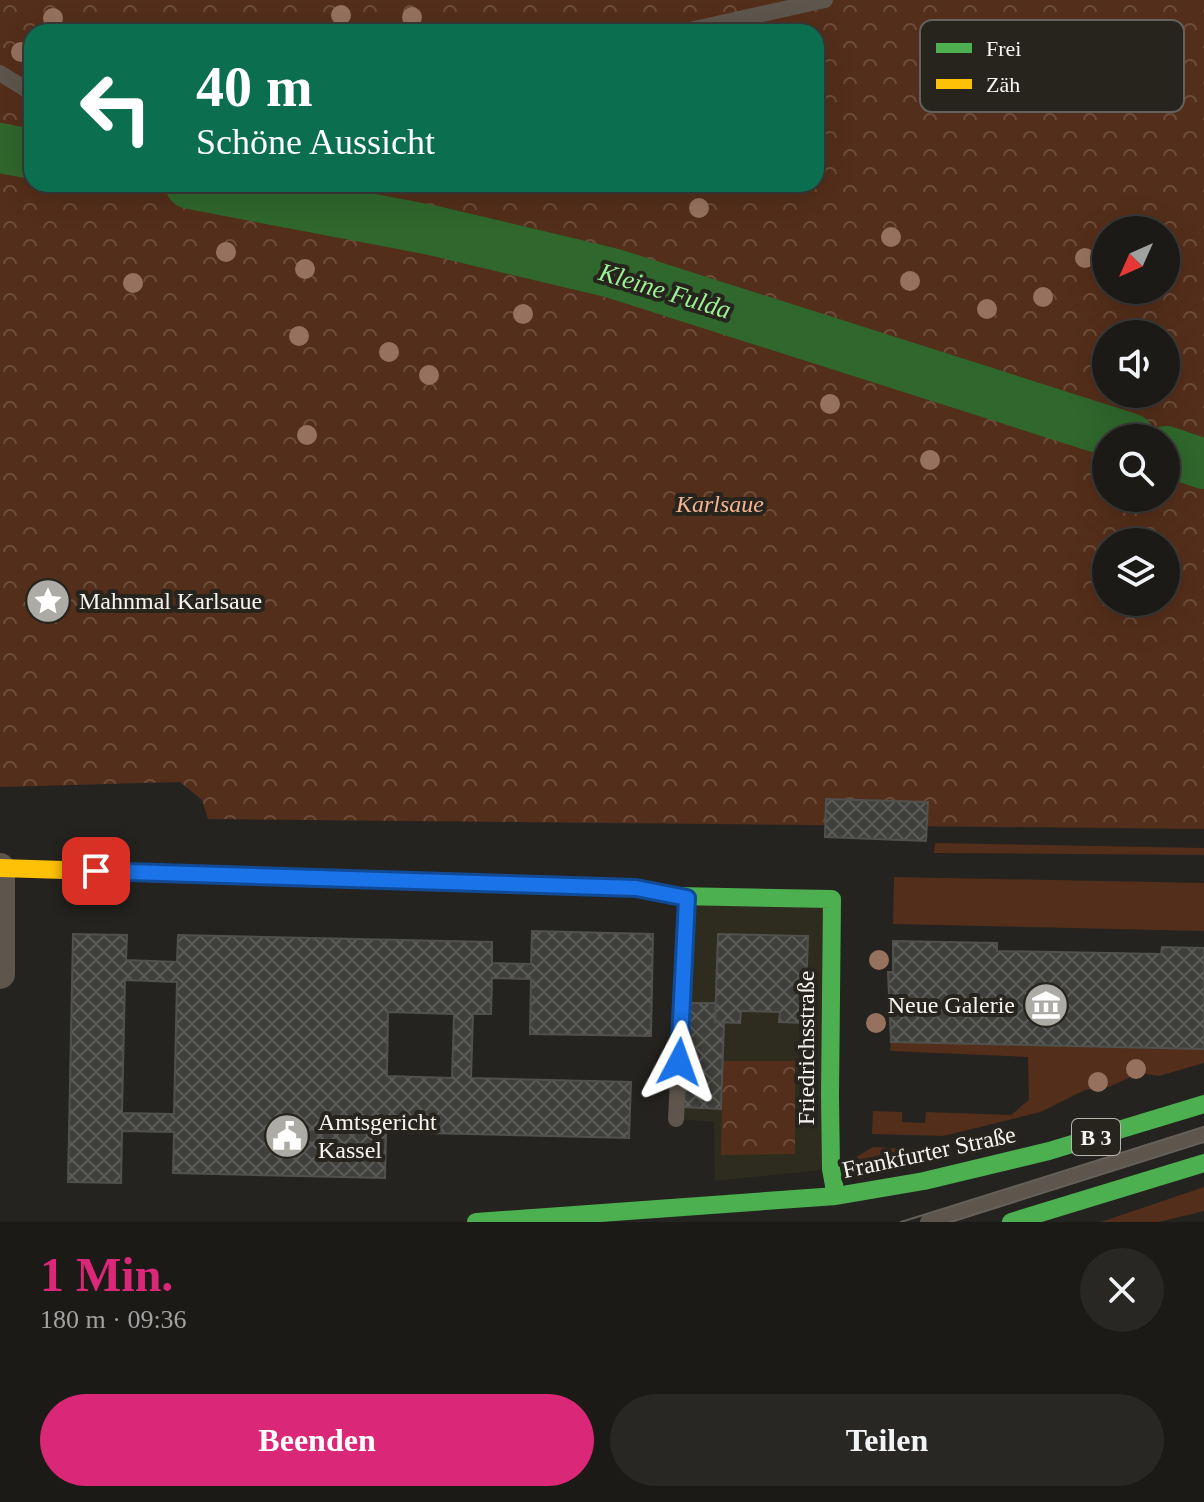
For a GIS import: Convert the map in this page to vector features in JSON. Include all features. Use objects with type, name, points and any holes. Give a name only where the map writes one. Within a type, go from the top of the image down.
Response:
[{"type":"street","points":[[0,974],[0,868],[636,888],[687,898]]},
{"type":"street","name":"Friedrichsstraße","points":[[687,898],[832,899],[830,1111],[831,1169],[836,1196]]},
{"type":"street","name":"Frankfurter Straße","points":[[476,1222],[836,1196],[924,1181],[1049,1151],[1204,1104]]},
{"type":"street","name":"B 3","points":[[1011,1222],[1204,1163]]},
{"type":"street","name":"Frankfurter Straße","points":[[638,1222],[657,1210]]},
{"type":"lane","points":[[717,24],[825,0]]},
{"type":"lane","points":[[0,73],[24,88]]},
{"type":"lane","points":[[676,1119],[687,898]]},
{"type":"lane","points":[[928,1222],[1204,1134]]},
{"type":"shaded area","points":[[687,898],[832,899],[831,1169],[715,1181],[714,1122],[676,1119]]},
{"type":"green space","name":"Karlsaue","points":[[0,0],[1204,0],[1204,829],[208,819],[202,800],[180,782],[0,787]]},
{"type":"green space","points":[[935,843],[1204,848],[1204,855],[934,853]]},
{"type":"green space","points":[[894,877],[1204,883],[1204,931],[893,924]]},
{"type":"green space","points":[[891,1042],[1204,1049],[1204,1063],[1159,1076],[1139,1073],[1109,1087],[1085,1090],[1041,1112],[943,1136],[872,1134],[873,1111],[902,1112],[902,1122],[925,1123],[926,1112],[1011,1115],[1029,1100],[1028,1057],[890,1051]]},
{"type":"green space","points":[[723,1061],[795,1061],[795,1154],[721,1155]]},
{"type":"green space","points":[[873,1147],[950,1151],[876,1169],[856,1157]]},
{"type":"green space","points":[[1204,1187],[1204,1211],[1159,1222],[1101,1222]]},
{"type":"building","points":[[826,799],[928,802],[926,841],[825,837]]},
{"type":"building","points":[[532,931],[653,934],[651,1036],[530,1034],[531,979],[492,978],[491,1014],[473,1014],[471,1078],[631,1082],[629,1138],[386,1132],[385,1178],[173,1173],[174,1132],[122,1131],[121,1183],[68,1182],[73,934],[127,935],[126,960],[177,962],[178,935],[492,942],[492,963],[531,964]],"holes":[[[125,980],[177,982],[174,1114],[122,1113]],[[388,1012],[454,1014],[452,1078],[387,1076]]]},
{"type":"building","points":[[718,934],[808,936],[805,1023],[779,1022],[780,1012],[741,1011],[740,1023],[715,1022]]},
{"type":"building","name":"Neue Galerie","points":[[893,941],[997,943],[997,951],[1161,954],[1162,947],[1204,948],[1204,1049],[891,1042],[888,972],[893,972]]},
{"type":"building","points":[[686,1003],[716,1003],[715,1022],[724,1022],[721,1109],[683,1107]]},
{"type":"waterway","name":"Kleine Fulda","points":[[0,148],[24,152]]},
{"type":"waterway","name":"Kleine Fulda","points":[[232,192],[431,230],[612,273],[1092,426]]},
{"type":"waterway","name":"Kleine Fulda","points":[[1180,456],[1204,464]]},
{"type":"tram line","points":[[901,1222],[1204,1127]]},
{"type":"tram line","points":[[950,1222],[1204,1142]]},
{"type":"traffic: fast","points":[[677,896],[832,899],[830,1096],[831,1169],[836,1196]]},
{"type":"traffic: fast","points":[[476,1222],[836,1196],[924,1181],[1049,1151],[1204,1104]]},
{"type":"traffic: fast","points":[[1011,1222],[1204,1163]]},
{"type":"traffic: slow","points":[[0,868],[636,888],[677,896]]},
{"type":"place","name":"Mahnmal Karlsaue","points":[[48,601]]},
{"type":"place","name":"Neue Galerie","points":[[1046,1005]]},
{"type":"place","name":"Amtsgericht Kassel","points":[[287,1136]]},
{"type":"route","points":[[96,871],[636,888],[687,898],[679,1062]]}]
